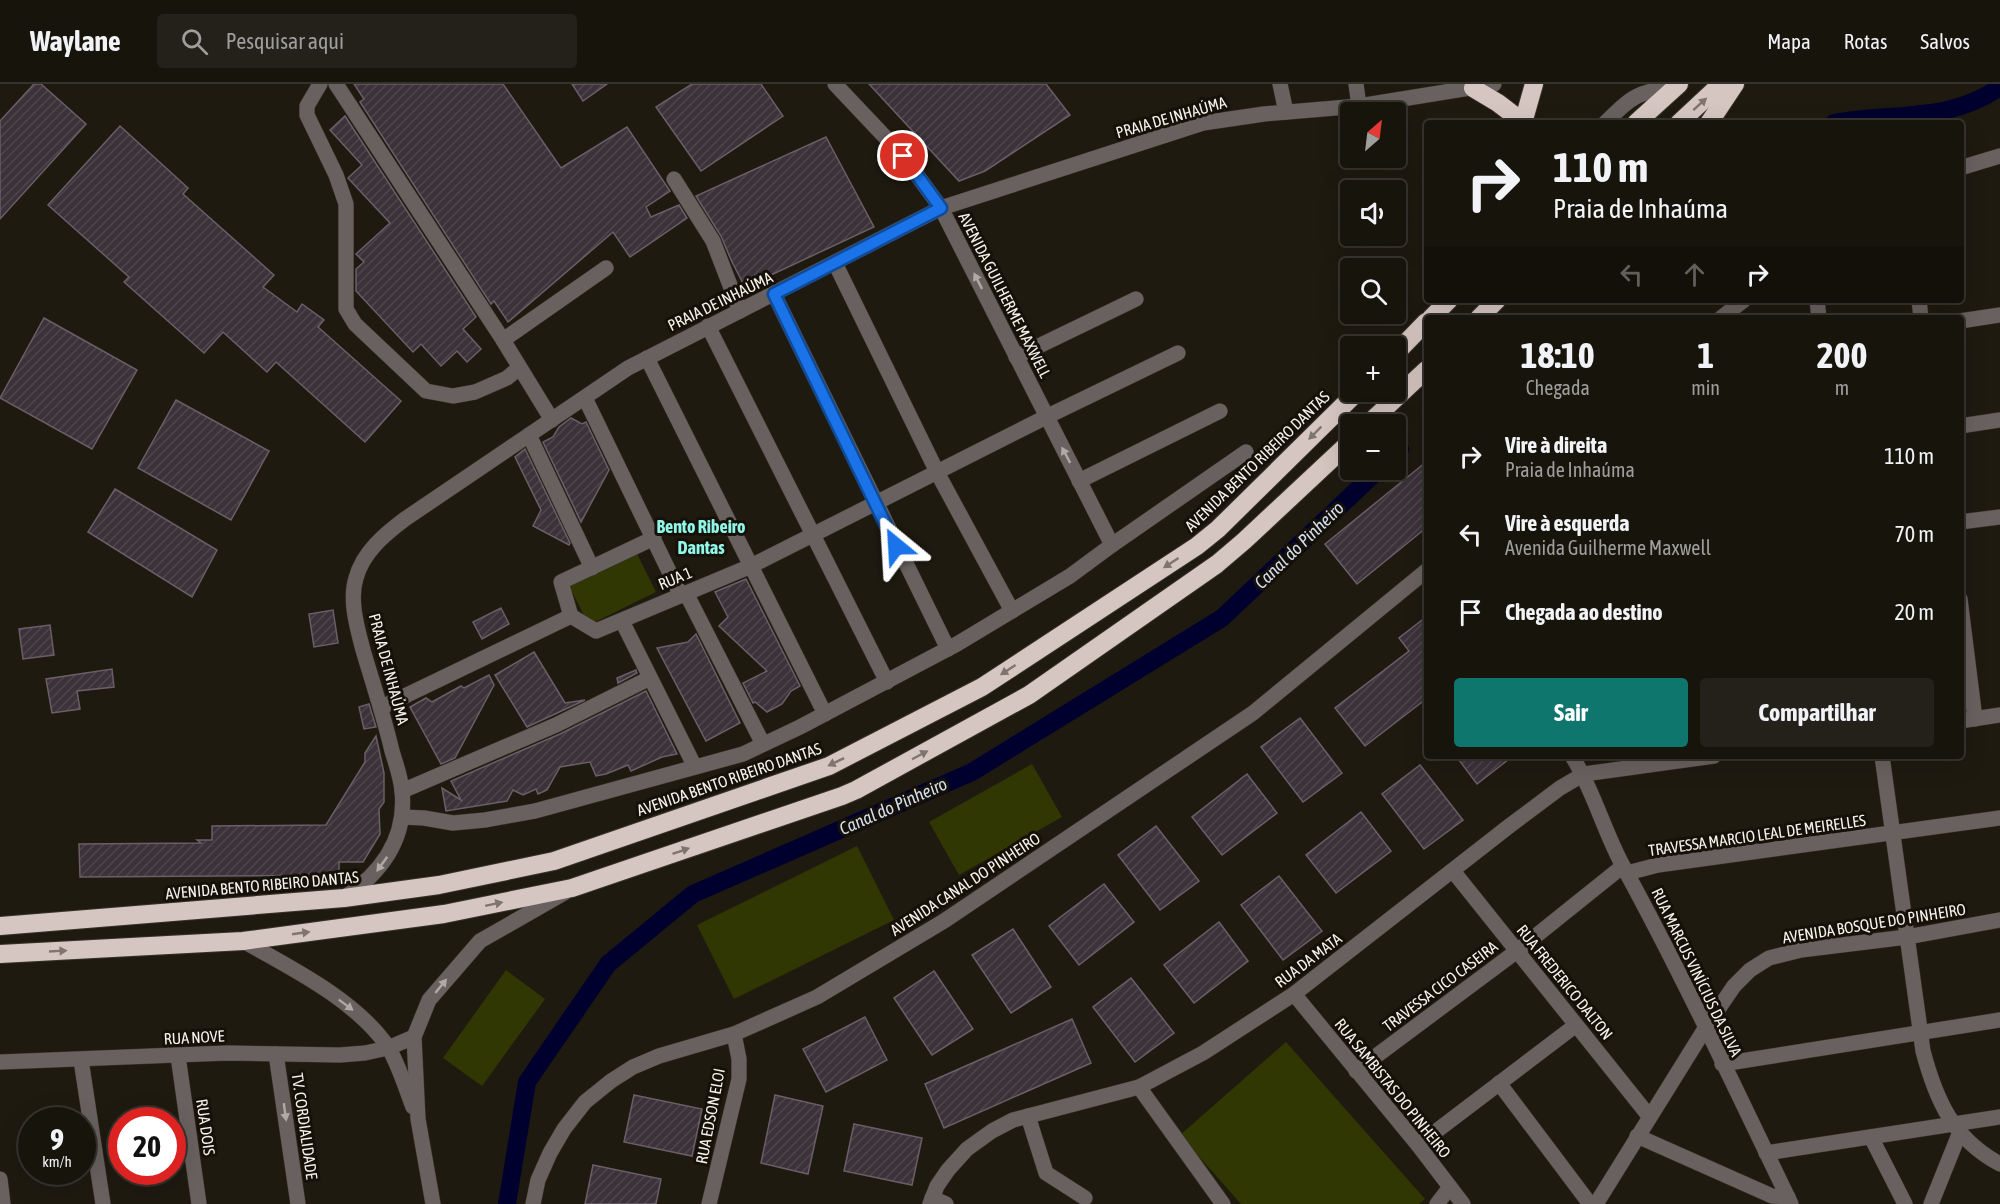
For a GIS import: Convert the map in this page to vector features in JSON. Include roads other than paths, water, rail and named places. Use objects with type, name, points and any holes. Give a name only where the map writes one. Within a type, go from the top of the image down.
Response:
[{"type":"highway","points":[[1524,120],[1534,84]]},
{"type":"highway","points":[[1682,120],[1721,84]]},
{"type":"highway","points":[[1711,120],[1735,84]]},
{"type":"highway","points":[[1639,120],[1678,85]]},
{"type":"highway","points":[[1473,88],[1498,103],[1519,120]]},
{"type":"highway","points":[[1434,315],[1446,303]]},
{"type":"highway","points":[[1482,315],[1494,303]]},
{"type":"highway","points":[[1406,343],[1424,324]]},
{"type":"highway","points":[[1379,414],[1423,375]]},
{"type":"highway","name":"AVENIDA BENTO RIBEIRO DANTAS","points":[[1,926],[344,898],[439,885],[554,861],[836,763],[982,687],[1197,546],[1218,529],[1347,402]]},
{"type":"highway","points":[[0,954],[243,941],[444,914],[572,888],[856,790],[1029,695],[1217,564],[1340,451]]},
{"type":"street","points":[[320,84],[307,106],[307,115],[336,175],[346,204],[346,309],[355,324],[426,391],[453,396],[475,392],[507,378],[519,368]]},
{"type":"street","points":[[336,84],[503,340],[552,420]]},
{"type":"street","name":"AVENIDA GUILHERME MAXWELL","points":[[834,84],[903,156],[941,208],[1112,545]]},
{"type":"street","points":[[1280,84],[1286,112]]},
{"type":"street","points":[[1356,84],[1358,102]]},
{"type":"street","name":"PRAIA DE INHAÚMA","points":[[1384,102],[1494,84]]},
{"type":"street","points":[[1608,120],[1632,97],[1644,91],[1678,85]]},
{"type":"street","name":"PRAIA DE INHAÚMA","points":[[344,898],[378,871],[388,856],[402,817],[402,791],[382,707],[356,626],[353,591],[359,569],[369,552],[385,534],[529,435],[647,358],[941,208],[1203,123],[1233,117],[1340,108]]},
{"type":"street","points":[[1964,167],[2000,156]]},
{"type":"street","points":[[674,179],[713,242],[740,311]]},
{"type":"street","points":[[835,263],[938,474],[1012,611]]},
{"type":"street","points":[[503,340],[606,268]]},
{"type":"street","points":[[774,294],[948,650]]},
{"type":"street","points":[[1016,357],[1136,299]]},
{"type":"street","points":[[1726,315],[1740,303]]},
{"type":"street","points":[[1964,320],[2000,315]]},
{"type":"street","points":[[708,327],[887,682]]},
{"type":"street","name":"RUA 1","points":[[571,616],[596,631],[751,566],[1178,353]]},
{"type":"street","points":[[647,358],[825,714]]},
{"type":"street","points":[[585,398],[654,538],[763,744]]},
{"type":"street","points":[[1079,481],[1220,411]]},
{"type":"street","points":[[1964,425],[2000,420]]},
{"type":"street","points":[[529,435],[592,568]]},
{"type":"street","points":[[402,817],[453,822],[535,811],[742,754],[948,650],[1070,576],[1246,452]]},
{"type":"street","points":[[1964,522],[2000,517]]},
{"type":"street","points":[[382,707],[571,616],[561,582],[654,538]]},
{"type":"street","name":"AVENIDA CANAL DO PINHEIRO","points":[[533,1204],[538,1180],[564,1129],[585,1102],[611,1081],[633,1067],[659,1056],[734,1034],[817,997],[944,921],[1253,713],[1424,573]]},
{"type":"street","points":[[622,621],[695,767]]},
{"type":"street","points":[[1964,660],[1968,720],[2000,716]]},
{"type":"street","points":[[402,791],[556,725],[650,678]]},
{"type":"street","name":"RUA MARCUS VINÍCIUS DA SILVA","points":[[1574,759],[1584,774],[1625,870],[1706,1027],[1790,1201]]},
{"type":"street","name":"RUA DA MATA","points":[[936,1202],[937,1186],[967,1149],[992,1131],[1013,1120],[1139,1087],[1203,1053],[1294,994],[1551,795],[1584,774],[1682,759]]},
{"type":"street","points":[[1882,759],[1923,1051],[1930,1077],[1938,1099],[1956,1128],[1970,1142],[2000,1164]]},
{"type":"street","name":"TRAVESSA MARCIO LEAL DE MEIRELLES","points":[[1625,870],[2000,818]]},
{"type":"street","name":"TRAVESSA CICO CASEIRA","points":[[1356,1071],[1625,870]]},
{"type":"street","name":"RUA FREDERICO DALTON","points":[[1453,872],[1649,1116]]},
{"type":"street","points":[[433,1204],[418,1117],[414,1037],[429,1000],[480,942],[572,888]]},
{"type":"street","name":"AVENIDA BOSQUE DO PINHEIRO","points":[[1596,1204],[1706,1027],[1734,986],[1750,970],[1769,958],[1801,950],[1907,937],[2000,920]]},
{"type":"street","points":[[243,941],[304,975],[349,1007],[370,1026],[388,1048],[418,1117]]},
{"type":"street","name":"RUA SAMBISTAS DO PINHEIRO","points":[[1294,994],[1418,1145],[1463,1204]]},
{"type":"street","points":[[1722,1064],[2000,1020]]},
{"type":"street","points":[[1418,1145],[1576,1025]]},
{"type":"street","name":"RUA EDSON ELOI","points":[[709,1204],[739,1079],[734,1034]]},
{"type":"street","name":"RUA NOVE","points":[[0,1062],[178,1056],[340,1055],[388,1048],[414,1037]]},
{"type":"street","name":"TV. CORDIALIDADE","points":[[276,1054],[298,1204]]},
{"type":"street","name":"RUA DOIS","points":[[178,1056],[198,1204]]},
{"type":"street","points":[[81,1060],[103,1204]]},
{"type":"street","points":[[1499,1083],[1590,1204]]},
{"type":"street","points":[[1139,1087],[1222,1204]]},
{"type":"street","points":[[1028,1116],[1046,1173],[1085,1197]]},
{"type":"street","points":[[1766,1153],[1871,1137],[1956,1128],[2000,1117]]},
{"type":"street","points":[[1931,1204],[1956,1128]]},
{"type":"street","points":[[1637,1136],[1772,1196],[1790,1201]]},
{"type":"street","points":[[1871,1137],[1905,1204]]},
{"type":"street","points":[[0,1179],[3,1204]]},
{"type":"street","points":[[1437,1204],[1450,1187]]},
{"type":"waterway","name":"Canal do Pinheiro","points":[[1856,120],[1940,111],[1961,106],[2000,87]]},
{"type":"waterway","name":"Canal do Pinheiro","points":[[507,1204],[527,1082],[608,964],[693,894],[972,772],[1222,618],[1367,480]]},
{"type":"district","name":"Bento Ribeiro Dantas","points":[[701,536]]}]
